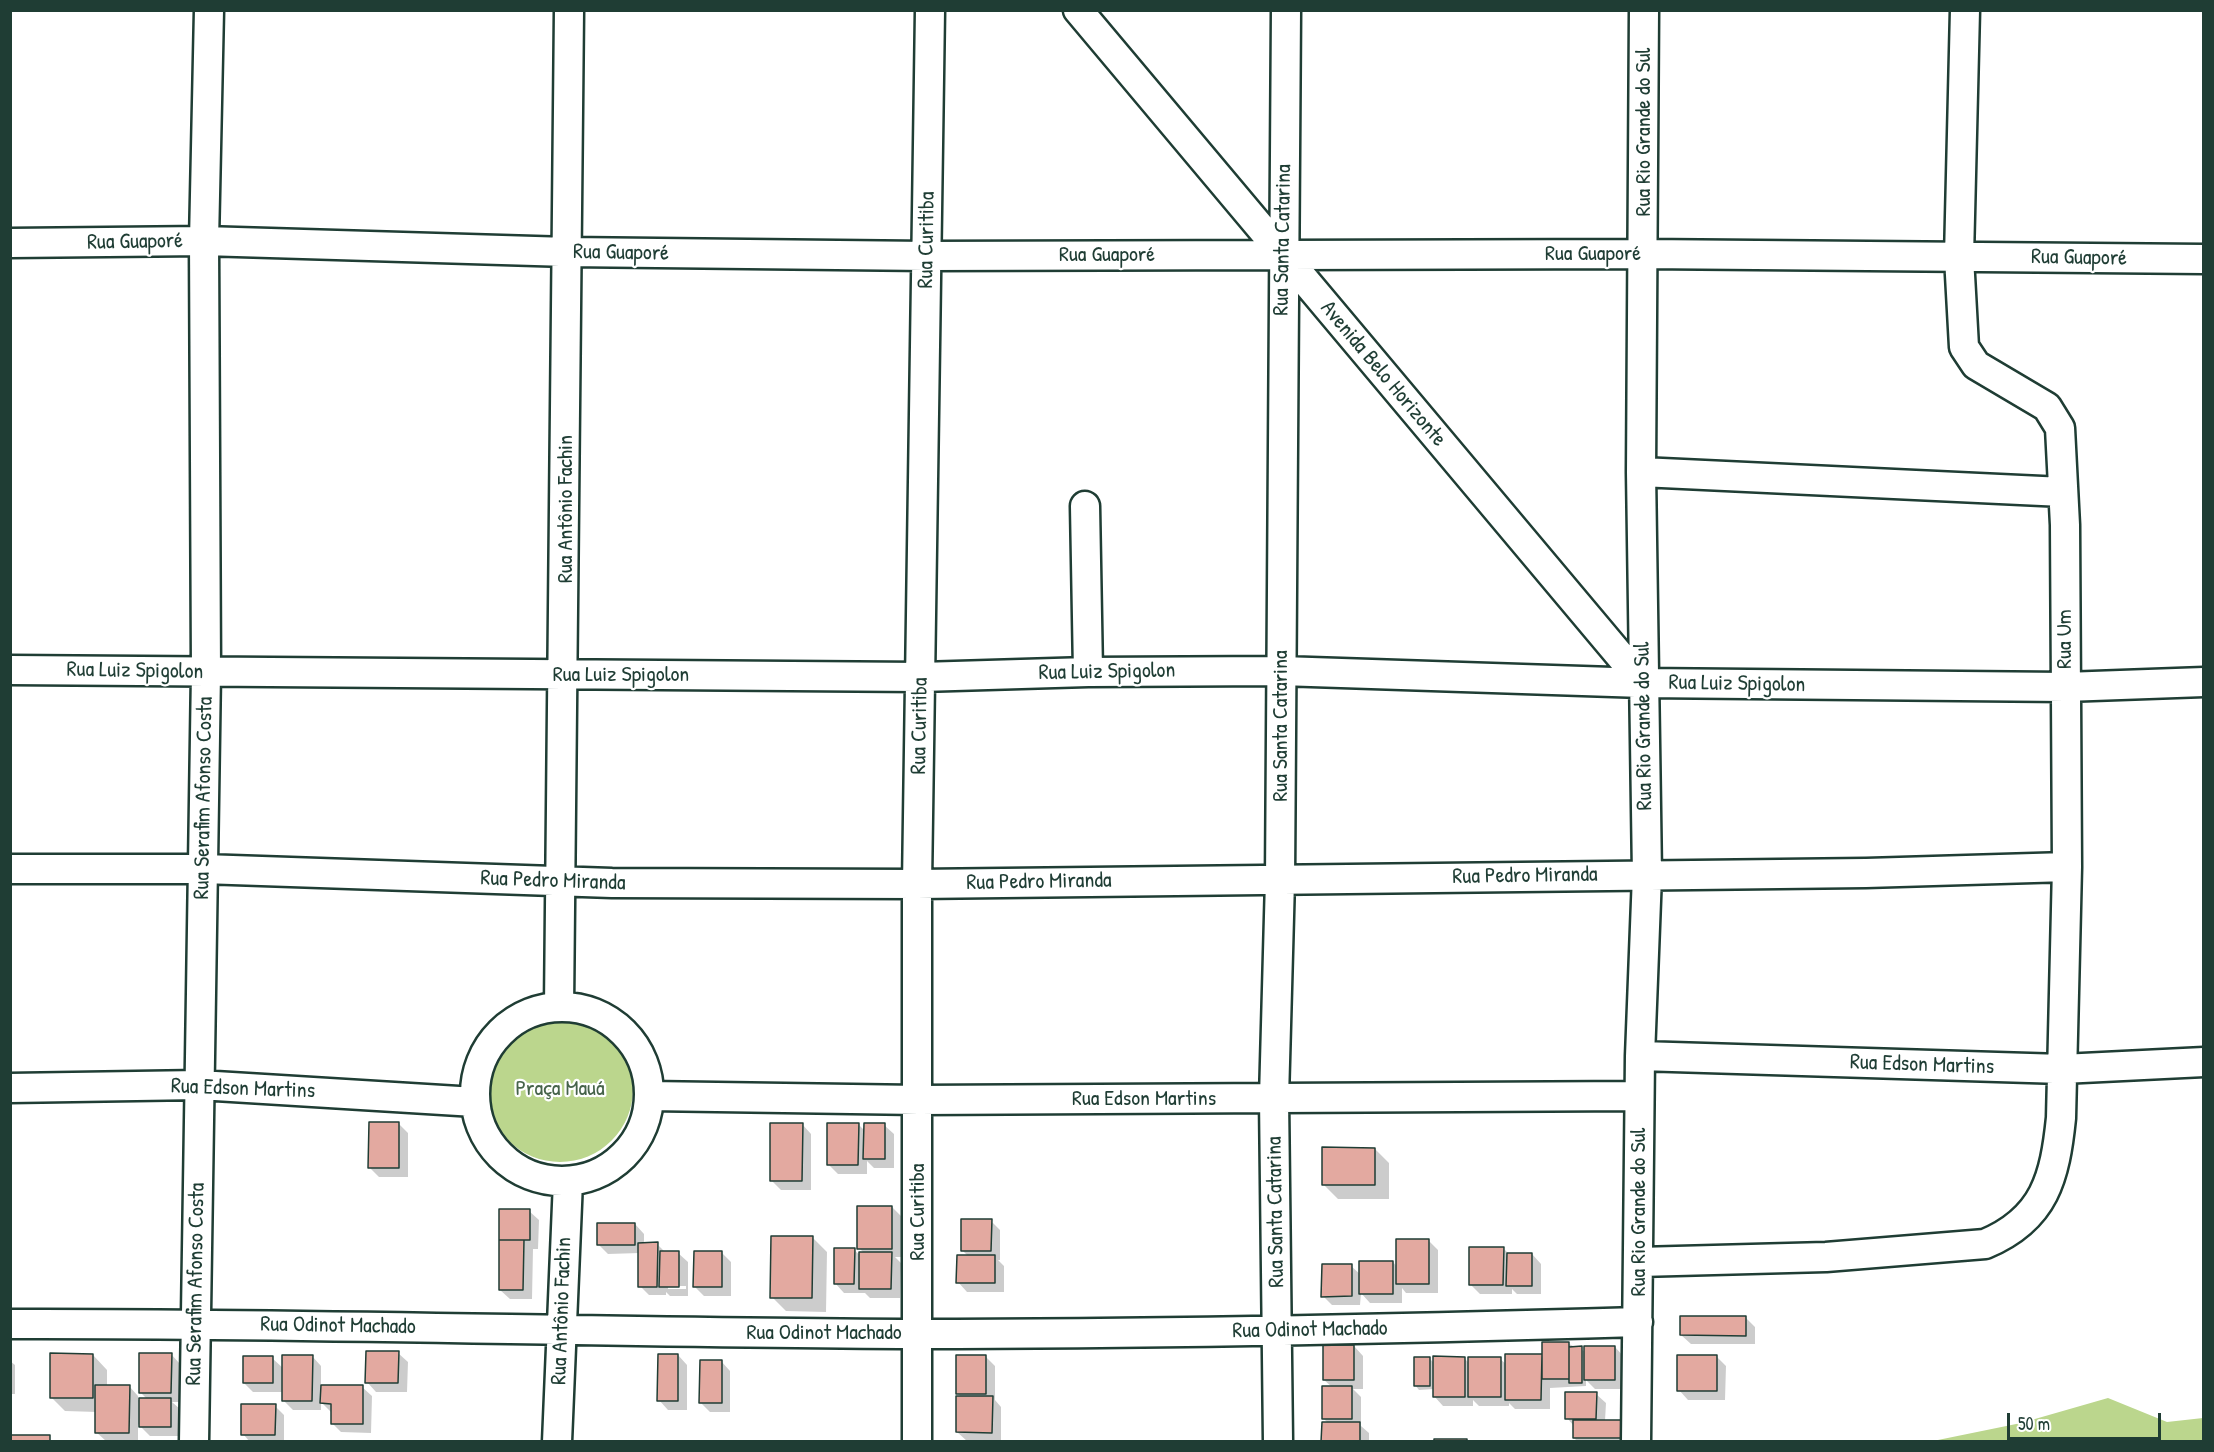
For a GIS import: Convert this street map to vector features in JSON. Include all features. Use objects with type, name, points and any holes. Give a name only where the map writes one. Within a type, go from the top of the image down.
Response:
[{"type":"street","name":"Rua Serafim Afonso Costa","points":[[194,1442],[206,672],[204,241],[209,10]]},
{"type":"street","name":"Rua Antônio Fachin","points":[[559,1006],[569,10]]},
{"type":"street","name":"Rua Curitiba","points":[[917,1442],[919,1100],[917,884],[930,10]]},
{"type":"street","name":"Avenida Belo Horizonte","points":[[1078,10],[1643,683]]},
{"type":"street","name":"Rua Santa Catarina","points":[[1278,1442],[1274,1098],[1280,880],[1282,254],[1286,10]]},
{"type":"street","name":"Rua Rio Grande do Sul","points":[[1636,1442],[1640,1262],[1639,1096],[1647,875],[1641,472],[1644,10]]},
{"type":"street","name":"Rua Um","points":[[1640,1262],[1826,1257],[1985,1244],[2001,1237],[2028,1217],[2046,1194],[2057,1158],[2062,1069],[2067,867],[2063,492],[2060,428],[2047,407],[1976,365],[1964,347],[1959,257],[1965,10]]},
{"type":"street","name":"Rua Guaporé","points":[[10,243],[204,241],[567,252],[927,255],[1644,254],[2204,259]]},
{"type":"street","points":[[1641,472],[2063,492]]},
{"type":"street","points":[[1084,506],[1088,672]]},
{"type":"street","name":"Rua Luiz Spigolon","points":[[10,670],[921,677],[1088,672],[1281,671],[1643,683],[2065,687],[2204,681]]},
{"type":"street","name":"Rua Pedro Miranda","points":[[10,869],[203,869],[559,882],[917,884],[1866,873],[2067,867]]},
{"type":"street","points":[[559,1006],[583,1009],[604,1018],[623,1032],[637,1051],[646,1072],[649,1096],[644,1121],[633,1144],[615,1163],[593,1176],[568,1181],[545,1180],[524,1173],[505,1161],[490,1144],[480,1124],[475,1102],[477,1074],[488,1047],[507,1026],[531,1012],[559,1006]]},
{"type":"street","name":"Rua Edson Martins","points":[[1640,1056],[2062,1069],[2204,1062]]},
{"type":"street","name":"Rua Edson Martins","points":[[10,1088],[199,1085],[475,1102]]},
{"type":"street","name":"Rua Edson Martins","points":[[649,1096],[919,1100],[1639,1096]]},
{"type":"street","name":"Rua Antônio Fachin","points":[[557,1442],[568,1181]]},
{"type":"street","name":"Rua Odinot Machado","points":[[10,1324],[196,1323],[560,1331],[917,1334],[1277,1332],[1638,1322]]},
{"type":"green space","name":"Praça Mauá","points":[[560,1016],[588,1022],[612,1037],[627,1061],[633,1089],[627,1117],[612,1141],[588,1156],[560,1162],[532,1156],[508,1141],[493,1117],[487,1089],[493,1061],[508,1037],[532,1022]]},
{"type":"green space","points":[[2108,1398],[2167,1422],[2203,1418],[2203,1441],[1933,1441],[2021,1423]]},
{"type":"building","points":[[369,1122],[399,1122],[399,1168],[368,1168]]},
{"type":"building","points":[[770,1123],[803,1123],[802,1181],[770,1181]]},
{"type":"building","points":[[827,1123],[859,1123],[858,1165],[827,1165]]},
{"type":"building","points":[[864,1123],[885,1123],[885,1159],[863,1159]]},
{"type":"building","points":[[1322,1147],[1375,1148],[1375,1185],[1322,1185]]},
{"type":"building","points":[[857,1206],[892,1206],[892,1249],[857,1249]]},
{"type":"building","points":[[499,1209],[530,1209],[530,1240],[499,1240]]},
{"type":"building","points":[[961,1219],[992,1219],[991,1251],[961,1251]]},
{"type":"building","points":[[597,1223],[635,1223],[635,1245],[597,1245]]},
{"type":"building","points":[[771,1236],[813,1236],[812,1298],[770,1298]]},
{"type":"building","points":[[1396,1239],[1429,1239],[1429,1284],[1396,1284]]},
{"type":"building","points":[[499,1240],[524,1240],[523,1290],[499,1290]]},
{"type":"building","points":[[658,1242],[657,1287],[638,1287],[638,1243]]},
{"type":"building","points":[[1469,1247],[1504,1247],[1503,1285],[1469,1285]]},
{"type":"building","points":[[834,1248],[855,1248],[854,1284],[834,1284]]},
{"type":"building","points":[[660,1251],[679,1251],[679,1287],[659,1287]]},
{"type":"building","points":[[694,1251],[722,1251],[722,1287],[693,1287]]},
{"type":"building","points":[[859,1252],[892,1252],[891,1289],[859,1289]]},
{"type":"building","points":[[1507,1253],[1532,1253],[1532,1286],[1506,1286]]},
{"type":"building","points":[[957,1255],[995,1255],[995,1283],[956,1283]]},
{"type":"building","points":[[1359,1261],[1393,1261],[1393,1294],[1359,1294]]},
{"type":"building","points":[[1322,1264],[1352,1264],[1352,1296],[1321,1297]]},
{"type":"building","points":[[1680,1316],[1746,1316],[1746,1336],[1680,1335]]},
{"type":"building","points":[[1542,1342],[1569,1342],[1569,1379],[1542,1379]]},
{"type":"building","points":[[1323,1345],[1354,1345],[1354,1380],[1323,1380]]},
{"type":"building","points":[[1582,1346],[1582,1383],[1569,1383],[1569,1347]]},
{"type":"building","points":[[1584,1346],[1615,1346],[1615,1380],[1584,1380]]},
{"type":"building","points":[[366,1351],[399,1351],[398,1383],[365,1383]]},
{"type":"building","points":[[50,1353],[93,1354],[93,1398],[50,1398]]},
{"type":"building","points":[[139,1353],[172,1353],[171,1393],[139,1393]]},
{"type":"building","points":[[658,1354],[678,1354],[678,1401],[657,1401]]},
{"type":"building","points":[[1505,1354],[1542,1354],[1541,1400],[1505,1400]]},
{"type":"building","points":[[282,1355],[313,1355],[312,1401],[282,1401]]},
{"type":"building","points":[[956,1355],[986,1355],[986,1394],[956,1394]]},
{"type":"building","points":[[1677,1355],[1717,1355],[1717,1391],[1677,1391]]},
{"type":"building","points":[[243,1356],[273,1356],[273,1383],[243,1383]]},
{"type":"building","points":[[1433,1356],[1465,1357],[1465,1397],[1433,1397]]},
{"type":"building","points":[[1414,1357],[1430,1357],[1430,1386],[1414,1386]]},
{"type":"building","points":[[1468,1357],[1501,1357],[1501,1397],[1468,1397]]},
{"type":"building","points":[[700,1360],[722,1360],[722,1403],[699,1403]]},
{"type":"building","points":[[95,1385],[130,1385],[129,1433],[95,1433]]},
{"type":"building","points":[[321,1385],[363,1385],[363,1424],[331,1424],[331,1404],[320,1403]]},
{"type":"building","points":[[1322,1386],[1352,1386],[1352,1419],[1322,1419]]},
{"type":"building","points":[[1565,1392],[1597,1392],[1596,1419],[1565,1419]]},
{"type":"building","points":[[956,1396],[993,1396],[992,1433],[956,1432]]},
{"type":"building","points":[[139,1398],[171,1398],[171,1427],[139,1427]]},
{"type":"building","points":[[241,1404],[276,1404],[275,1435],[241,1435]]},
{"type":"building","points":[[1573,1420],[1623,1420],[1623,1438],[1573,1438]]},
{"type":"building","points":[[1322,1422],[1360,1422],[1360,1442],[1321,1442]]},
{"type":"building","points":[[10,1435],[50,1435],[50,1442],[10,1442]]},
{"type":"building","points":[[1434,1439],[1467,1439],[1467,1442],[1434,1442]]}]
